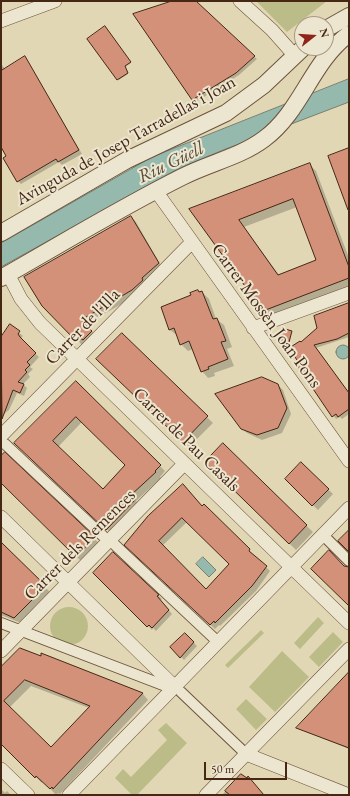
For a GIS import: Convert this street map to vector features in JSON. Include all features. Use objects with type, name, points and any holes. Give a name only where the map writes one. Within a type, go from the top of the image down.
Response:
[{"type":"street","points":[[1,21],[55,1]]},
{"type":"street","points":[[240,1],[294,48]]},
{"type":"street","points":[[334,24],[349,16]]},
{"type":"street","points":[[5,276],[156,191],[199,169],[243,152],[263,140],[288,117],[325,56],[349,34]]},
{"type":"street","name":"Avinguda de Josep Tarradellas i Joan","points":[[1,233],[135,156],[164,141],[198,128],[226,113],[264,86],[295,56]]},
{"type":"street","name":"Carrer Mossèn Joan Pons","points":[[156,191],[349,461]]},
{"type":"street","name":"Carrer de l'Illa","points":[[3,440],[77,359],[191,242]]},
{"type":"street","name":"Carrer de Pau Casals","points":[[5,276],[30,311],[77,359],[349,623]]},
{"type":"street","points":[[253,328],[349,293]]},
{"type":"street","points":[[3,440],[102,536]]},
{"type":"street","name":"Carrer dels Remences","points":[[5,647],[184,464]]},
{"type":"street","points":[[69,795],[349,508]]},
{"type":"street","points":[[1,517],[173,688],[246,754],[349,795]]},
{"type":"street","points":[[323,535],[349,561]]},
{"type":"street","points":[[115,545],[218,642]]},
{"type":"street","points":[[1,623],[173,688]]},
{"type":"street","points":[[206,795],[349,649]]},
{"type":"street","points":[[1,769],[28,795]]},
{"type":"green space","points":[[256,1],[327,1],[308,16],[294,16],[294,27],[287,32]]},
{"type":"green space","points":[[65,607],[73,607],[83,612],[87,619],[87,633],[83,640],[73,645],[65,645],[55,640],[53,637],[50,630],[50,622],[55,612],[58,610]]},
{"type":"green space","points":[[318,617],[324,623],[300,649],[294,643]]},
{"type":"green space","points":[[261,630],[264,633],[228,668],[225,665]]},
{"type":"green space","points":[[333,632],[343,642],[319,667],[309,657]]},
{"type":"green space","points":[[282,651],[309,677],[275,712],[249,687]]},
{"type":"green space","points":[[246,699],[267,719],[256,730],[236,709]]},
{"type":"green space","points":[[166,723],[187,743],[137,795],[132,795],[115,778],[123,769],[131,777],[167,740],[158,730]]},
{"type":"water","name":"Riu Güell","points":[[349,79],[349,102],[223,150],[174,171],[1,267],[1,243],[152,157]]},
{"type":"water","points":[[340,345],[346,345],[350,349],[350,355],[346,359],[340,359],[336,355],[336,349]]},
{"type":"water","points":[[203,557],[216,570],[209,577],[196,564]]},
{"type":"building","points":[[172,1],[196,1],[255,56],[236,73],[192,100],[133,14]]},
{"type":"building","points":[[105,26],[131,62],[125,66],[128,73],[117,80],[87,39]]},
{"type":"building","points":[[25,56],[79,150],[58,162],[56,159],[17,182],[3,158],[6,156],[1,147],[1,71]]},
{"type":"building","points":[[349,148],[349,209],[348,210],[328,156]]},
{"type":"building","points":[[310,163],[349,267],[349,278],[263,311],[189,209]],"holes":[[[293,199],[316,260],[278,275],[239,220]]]},
{"type":"building","points":[[131,216],[159,263],[142,278],[143,280],[132,290],[81,320],[92,331],[83,340],[80,338],[76,341],[42,306],[24,277]]},
{"type":"building","points":[[198,290],[199,292],[202,291],[213,319],[217,318],[226,341],[221,342],[228,359],[208,367],[209,369],[201,372],[189,341],[180,345],[174,328],[169,330],[161,307],[191,295],[190,293]]},
{"type":"building","points":[[349,303],[349,333],[337,339],[314,345],[349,393],[349,409],[338,417],[336,414],[332,417],[297,365],[299,363],[289,348],[300,341],[301,342],[317,328],[314,316]]},
{"type":"building","points":[[10,324],[20,331],[18,334],[20,337],[36,353],[27,362],[30,365],[25,370],[27,372],[18,382],[24,384],[20,393],[13,390],[2,419],[1,337]]},
{"type":"building","points":[[282,328],[292,331],[289,342],[279,339]]},
{"type":"building","points":[[122,333],[208,416],[183,442],[96,359]]},
{"type":"building","points":[[262,377],[278,384],[287,408],[278,428],[257,435],[241,429],[215,394]]},
{"type":"building","points":[[76,381],[161,465],[155,471],[156,472],[131,495],[136,499],[106,530],[14,443]],"holes":[[[76,417],[125,465],[103,489],[53,441]]]},
{"type":"building","points":[[223,443],[307,525],[289,544],[205,462]]},
{"type":"building","points":[[5,452],[95,537],[76,557],[1,483],[1,456]]},
{"type":"building","points":[[301,462],[329,489],[312,506],[285,479]]},
{"type":"building","points":[[183,484],[202,506],[204,504],[250,549],[249,551],[267,566],[252,586],[215,623],[214,621],[210,625],[124,545],[148,516]],"holes":[[[182,518],[229,564],[206,589],[159,541]]]},
{"type":"building","points":[[349,530],[349,552],[338,541]]},
{"type":"building","points":[[1,542],[46,586],[14,618],[1,612]]},
{"type":"building","points":[[329,550],[344,566],[349,567],[349,606],[311,569]]},
{"type":"building","points":[[113,552],[159,595],[157,596],[169,610],[152,628],[149,625],[147,627],[93,573]]},
{"type":"building","points":[[185,633],[194,642],[180,658],[170,647]]},
{"type":"building","points":[[20,648],[41,656],[41,653],[143,693],[53,789],[52,787],[50,789],[36,776],[35,778],[1,744],[1,667]],"holes":[[[25,680],[90,706],[51,747],[4,701]]]},
{"type":"building","points":[[349,672],[349,748],[296,728]]},
{"type":"building","points":[[241,774],[247,778],[248,776],[264,795],[230,795],[225,791]]}]
